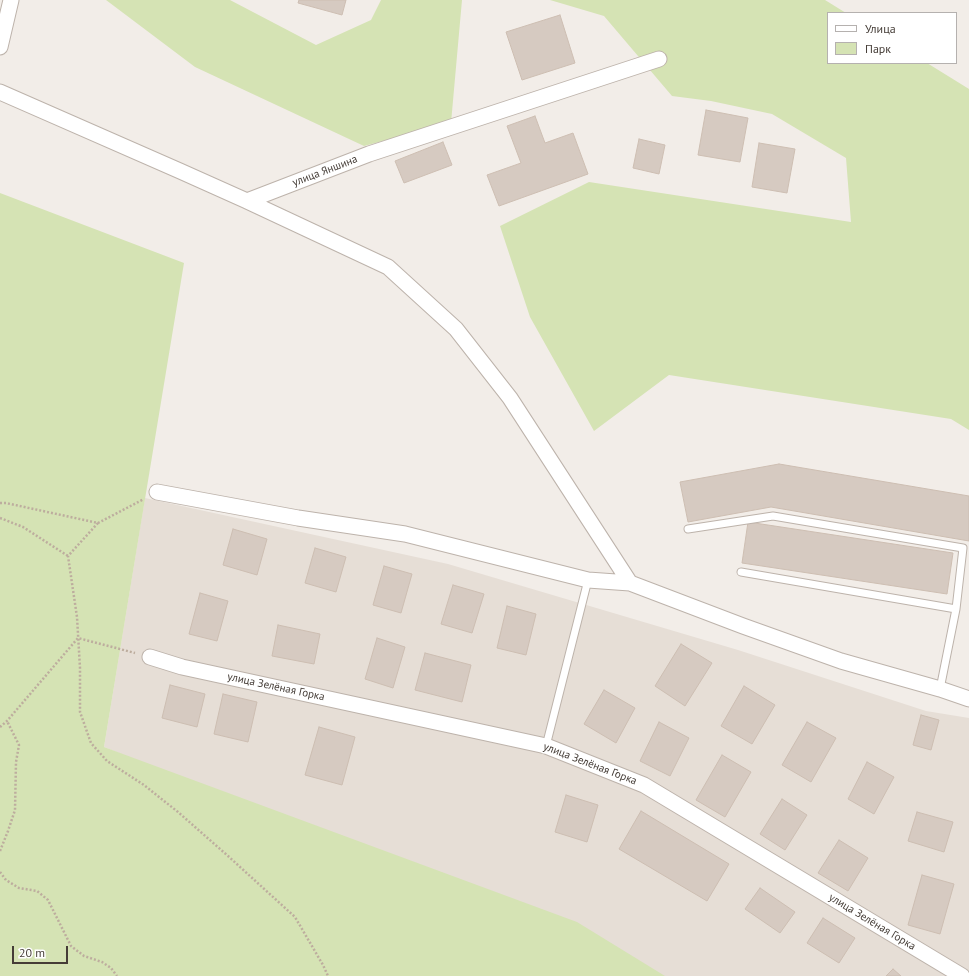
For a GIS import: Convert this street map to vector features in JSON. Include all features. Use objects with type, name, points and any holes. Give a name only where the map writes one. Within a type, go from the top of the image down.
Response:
[{"type":"street","points":[[0,47],[12,0]]},
{"type":"street","name":"улица Яншина","points":[[247,201],[369,154],[660,59]]},
{"type":"street","points":[[0,92],[180,170],[388,267],[456,329],[510,398],[630,583]]},
{"type":"street","points":[[157,492],[298,518],[405,534],[588,580],[630,583],[841,661],[940,689],[969,699]]},
{"type":"street","name":"улица Зелёная Горка","points":[[150,658],[182,667],[546,746],[644,786],[962,976]]},
{"type":"lane","points":[[688,529],[773,516],[963,548],[956,609],[940,689]]},
{"type":"lane","points":[[741,572],[956,609]]},
{"type":"lane","points":[[546,746],[588,580]]},
{"type":"path","points":[[68,556],[98,523],[157,492]]},
{"type":"path","points":[[0,503],[98,523]]},
{"type":"path","points":[[0,518],[23,527],[68,556],[77,617],[80,668],[80,712],[91,743],[107,762],[144,785],[178,812],[295,917],[328,976]]},
{"type":"path","points":[[78,638],[150,658]]},
{"type":"path","points":[[0,727],[7,721],[78,638]]},
{"type":"path","points":[[0,851],[15,810],[16,762],[19,745],[7,721]]},
{"type":"path","points":[[0,872],[6,880],[19,888],[37,891],[48,900],[71,946],[84,956],[102,962],[111,968],[117,976]]},
{"type":"shaded area","points":[[145,498],[448,564],[738,650],[926,711],[969,718],[969,976],[664,976],[104,747]]},
{"type":"green space","points":[[106,0],[230,0],[316,45],[371,20],[381,0],[462,0],[451,123],[364,146],[195,67]]},
{"type":"green space","points":[[550,0],[825,0],[844,12],[827,12],[827,64],[929,64],[969,89],[969,430],[951,419],[669,375],[594,431],[530,317],[500,226],[589,182],[851,222],[846,158],[772,114],[711,101],[672,96],[604,16]]},
{"type":"green space","points":[[0,193],[184,263],[104,747],[577,922],[665,976],[0,976]]},
{"type":"building","points":[[299,0],[346,0],[342,15],[298,3]]},
{"type":"building","points":[[560,15],[575,63],[522,80],[506,32]]},
{"type":"building","points":[[706,110],[748,118],[740,162],[698,155]]},
{"type":"building","points":[[535,116],[545,143],[573,133],[588,174],[499,206],[487,175],[521,163],[507,126]]},
{"type":"building","points":[[639,139],[665,145],[659,174],[633,168]]},
{"type":"building","points":[[443,142],[452,165],[404,183],[395,161]]},
{"type":"building","points":[[759,143],[795,149],[787,193],[752,187]]},
{"type":"building","points":[[779,464],[969,496],[969,541],[771,507],[688,522],[680,482]]},
{"type":"building","points":[[748,522],[953,553],[947,594],[742,563]]},
{"type":"building","points":[[233,529],[267,539],[257,575],[223,565]]},
{"type":"building","points":[[315,548],[346,557],[336,592],[305,583]]},
{"type":"building","points":[[384,566],[412,574],[401,613],[373,605]]},
{"type":"building","points":[[453,585],[484,594],[472,633],[441,624]]},
{"type":"building","points":[[200,593],[228,601],[217,641],[189,634]]},
{"type":"building","points":[[507,606],[536,614],[526,655],[497,648]]},
{"type":"building","points":[[278,625],[320,634],[314,664],[272,656]]},
{"type":"building","points":[[377,638],[405,647],[393,688],[365,679]]},
{"type":"building","points":[[681,644],[712,663],[685,706],[655,686]]},
{"type":"building","points":[[425,653],[471,665],[462,702],[415,690]]},
{"type":"building","points":[[170,685],[205,694],[197,727],[162,718]]},
{"type":"building","points":[[744,686],[775,705],[752,744],[721,726]]},
{"type":"building","points":[[604,690],[635,708],[616,743],[584,724]]},
{"type":"building","points":[[223,694],[257,702],[248,742],[214,734]]},
{"type":"building","points":[[921,715],[939,720],[931,750],[913,745]]},
{"type":"building","points":[[659,722],[689,738],[670,776],[640,761]]},
{"type":"building","points":[[807,722],[836,738],[811,782],[782,765]]},
{"type":"building","points":[[319,727],[355,737],[342,785],[305,775]]},
{"type":"building","points":[[722,755],[751,772],[725,817],[696,800]]},
{"type":"building","points":[[867,762],[894,777],[874,814],[848,799]]},
{"type":"building","points":[[566,795],[598,805],[587,842],[555,832]]},
{"type":"building","points":[[782,799],[807,815],[785,850],[760,834]]},
{"type":"building","points":[[641,811],[729,864],[707,901],[619,849]]},
{"type":"building","points":[[917,812],[953,822],[944,852],[908,841]]},
{"type":"building","points":[[839,840],[868,858],[848,891],[818,873]]},
{"type":"building","points":[[922,875],[954,884],[940,934],[908,925]]},
{"type":"building","points":[[760,888],[795,912],[780,933],[745,909]]},
{"type":"building","points":[[823,918],[855,938],[839,963],[807,943]]},
{"type":"building","points":[[893,969],[901,976],[886,976]]}]
